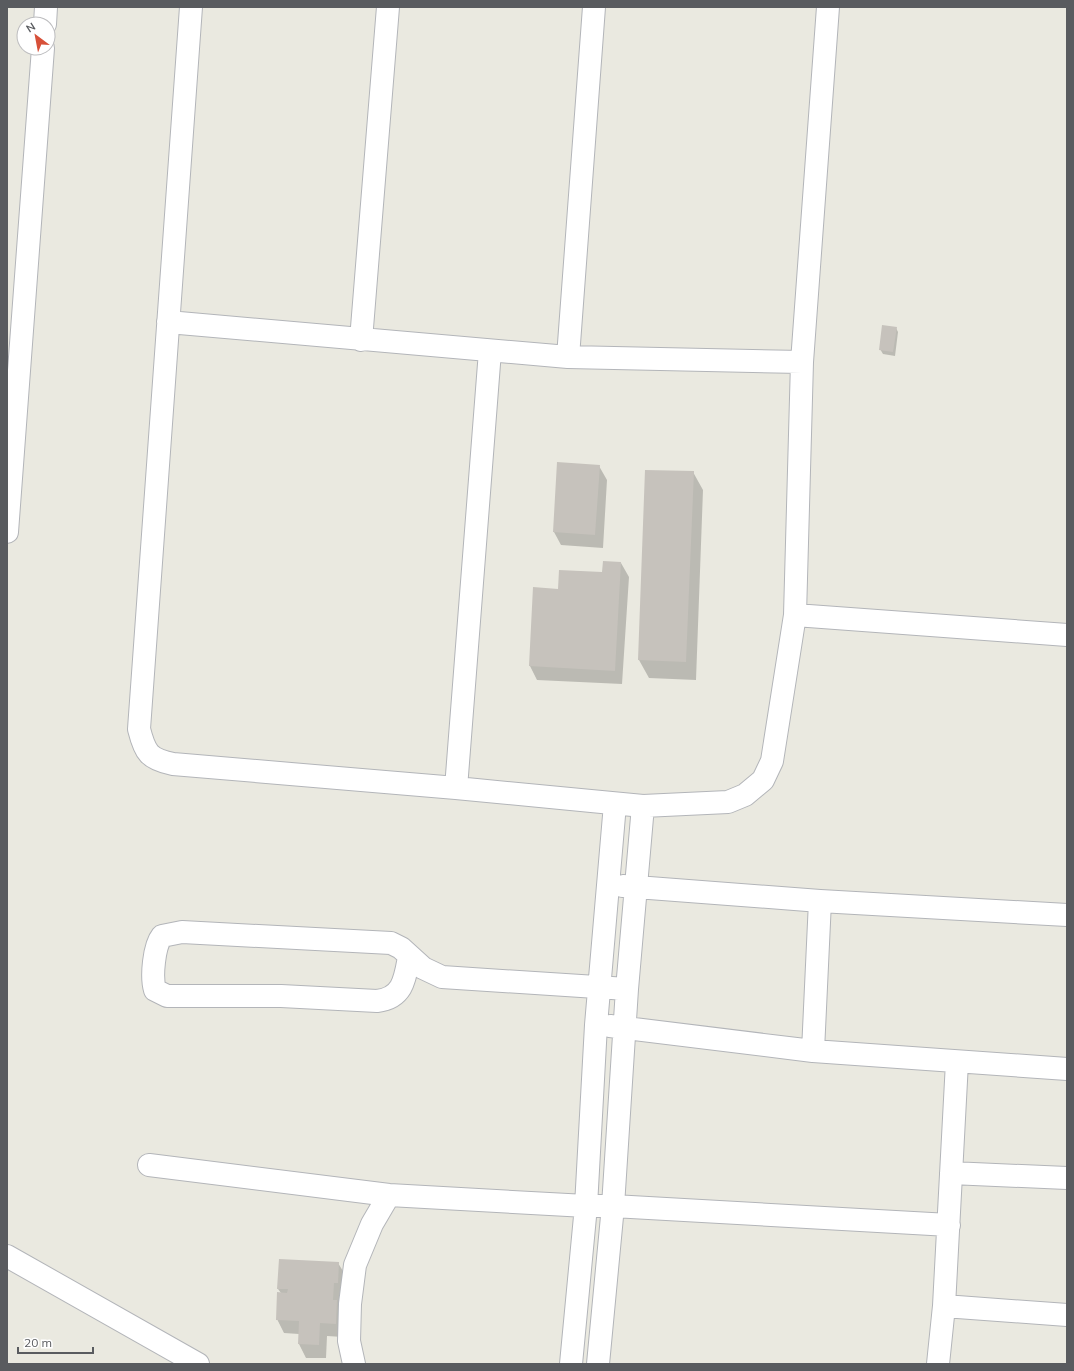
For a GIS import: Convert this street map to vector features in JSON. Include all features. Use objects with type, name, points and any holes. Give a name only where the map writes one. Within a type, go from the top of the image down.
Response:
[{"type":"street","points":[[191,7],[140,729],[143,744],[149,755],[160,761],[173,764],[456,788],[643,806],[728,802],[745,795],[763,780],[772,761],[794,615],[802,362],[828,7]]},
{"type":"street","points":[[361,340],[388,7]]},
{"type":"street","points":[[568,357],[594,7]]},
{"type":"street","points":[[7,532],[42,56]]},
{"type":"street","points":[[168,322],[568,357],[802,362]]},
{"type":"street","points":[[456,788],[490,350]]},
{"type":"street","points":[[794,615],[1067,634]]},
{"type":"street","points":[[571,1364],[586,1206],[596,1025],[615,804]]},
{"type":"street","points":[[598,1364],[613,1206],[627,989],[643,806]]},
{"type":"street","points":[[608,886],[637,886],[820,901],[1067,915]]},
{"type":"street","points":[[813,1051],[820,901]]},
{"type":"street","points":[[409,957],[404,982],[399,990],[385,1000],[377,1001],[281,996],[167,996],[155,990],[153,983],[157,943],[162,936],[182,932],[391,943],[401,948],[422,968],[442,977],[627,989]]},
{"type":"street","points":[[596,1025],[813,1051],[1067,1069]]},
{"type":"street","points":[[938,1364],[944,1306],[957,1062]]},
{"type":"street","points":[[149,1165],[389,1195],[949,1225]]},
{"type":"street","points":[[951,1173],[1067,1178]]},
{"type":"street","points":[[354,1364],[349,1341],[350,1304],[355,1265],[372,1224],[389,1195]]},
{"type":"street","points":[[7,1256],[198,1364]]},
{"type":"street","points":[[944,1306],[1067,1315]]},
{"type":"building","points":[[882,325],[897,327],[893,352],[879,350]]},
{"type":"building","points":[[557,462],[600,465],[595,535],[553,532]]},
{"type":"building","points":[[645,470],[694,471],[686,662],[638,660]]},
{"type":"building","points":[[603,561],[621,562],[615,671],[529,666],[533,587],[558,589],[559,570],[602,572]]},
{"type":"building","points":[[279,1259],[339,1262],[338,1283],[334,1283],[333,1300],[337,1300],[336,1324],[320,1323],[319,1345],[298,1344],[299,1321],[276,1320],[277,1292],[287,1293],[288,1289],[277,1289]]}]
